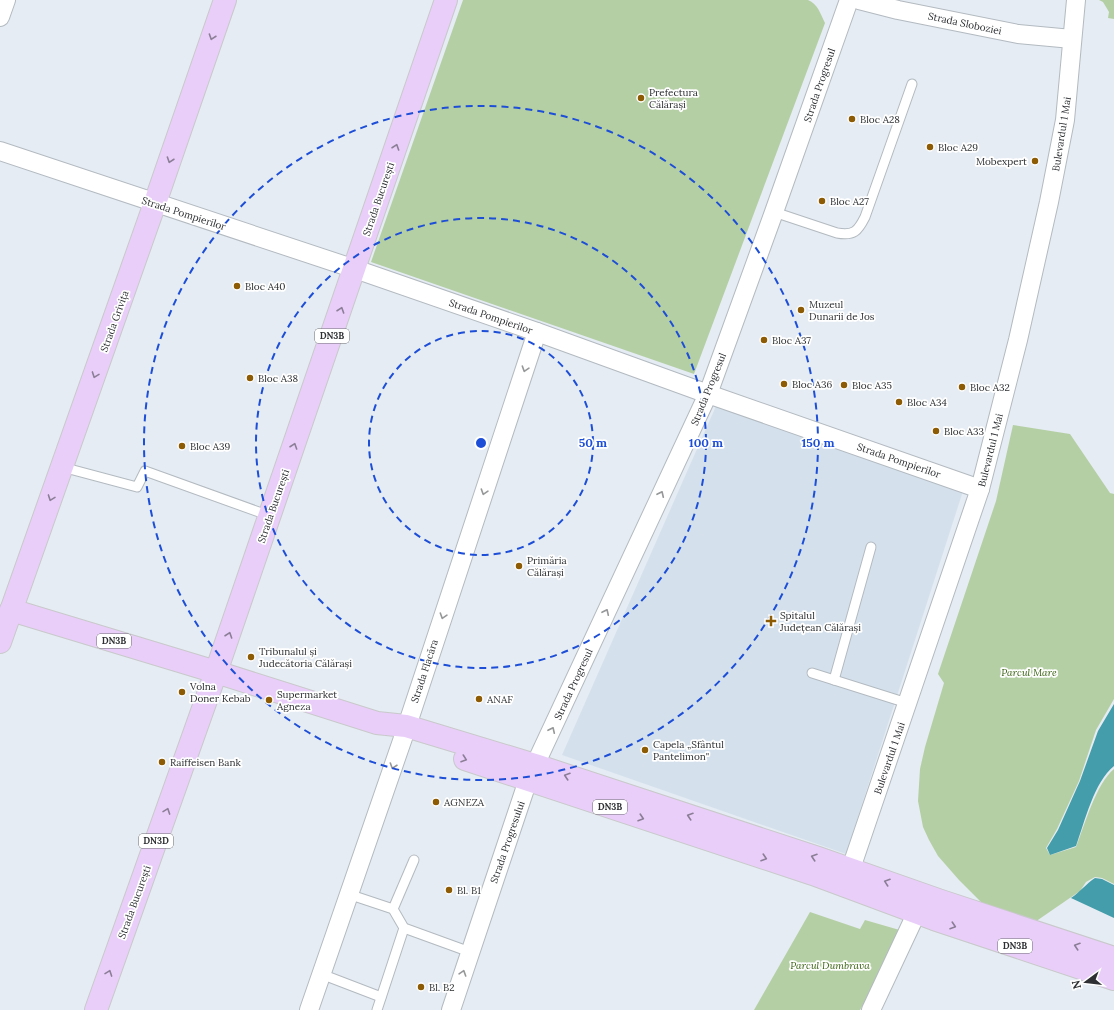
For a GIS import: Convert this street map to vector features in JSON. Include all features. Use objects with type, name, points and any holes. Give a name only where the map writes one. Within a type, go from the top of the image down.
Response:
[{"type":"main road","name":"Strada Grivița","points":[[0,642],[6,609],[62,467],[156,203],[225,0]]},
{"type":"main road","name":"Strada București","points":[[96,1010],[216,672],[446,0]]},
{"type":"main road","name":"DN3B","points":[[6,609],[216,672],[377,723],[848,878],[920,903],[1114,979]]},
{"type":"main road","name":"DN3B","points":[[920,903],[1114,958]]},
{"type":"street","points":[[0,17],[6,0]]},
{"type":"street","name":"Strada Progresul","points":[[531,773],[708,394],[850,0]]},
{"type":"street","name":"Strada Sloboziei","points":[[858,0],[898,10],[1018,34],[1072,39]]},
{"type":"street","name":"Bulevardul 1 Mai","points":[[848,878],[980,489],[1018,340],[1049,202],[1065,120],[1076,0]]},
{"type":"street","name":"Strada Pompierilor","points":[[0,151],[355,269],[980,489]]},
{"type":"street","name":"Strada Flacăra","points":[[309,1010],[404,732],[537,332]]},
{"type":"street","name":"Strada Progresului","points":[[451,1010],[531,773]]},
{"type":"street","points":[[871,1010],[920,903]]},
{"type":"lane","points":[[774,212],[837,233],[847,235],[857,229],[865,217],[912,84]]},
{"type":"lane","points":[[62,467],[137,487],[145,472],[270,516]]},
{"type":"lane","points":[[834,680],[871,547]]},
{"type":"lane","points":[[812,673],[907,703]]},
{"type":"lane","points":[[393,909],[414,860]]},
{"type":"lane","points":[[348,894],[393,909],[404,928],[470,952]]},
{"type":"lane","points":[[377,1010],[404,928]]},
{"type":"lane","points":[[321,974],[381,997]]},
{"type":"shaded area","name":"Spitalul Județean Călărași","points":[[716,406],[964,488],[846,854],[562,755]]},
{"type":"green space","points":[[463,0],[808,0],[818,9],[825,23],[694,374],[371,262]]},
{"type":"green space","points":[[1099,0],[1114,0],[1114,19],[1108,18],[1109,12],[1103,2]]},
{"type":"green space","name":"Parcul Mare","points":[[1013,425],[1070,434],[1110,493],[1114,494],[1114,699],[1096,730],[1079,781],[1057,829],[1046,848],[1050,855],[1076,847],[1096,794],[1114,769],[1114,884],[1102,878],[1095,877],[1086,882],[1080,891],[1035,922],[985,906],[959,880],[938,856],[929,840],[923,827],[918,801],[920,769],[944,683],[938,674],[996,501]]},
{"type":"green space","name":"Parcul Dumbrava","points":[[810,912],[860,929],[865,920],[903,931],[860,1010],[754,1010]]},
{"type":"water","points":[[1114,704],[1114,766],[1107,773],[1096,792],[1076,846],[1050,855],[1047,848],[1058,830],[1080,781],[1098,731]]},
{"type":"water","points":[[1095,878],[1102,879],[1114,885],[1114,918],[1071,898]]},
{"type":"place","name":"Prefectura Călărași","points":[[641,98]]},
{"type":"place","name":"Bloc A28","points":[[852,119]]},
{"type":"place","name":"Bloc A29","points":[[930,147]]},
{"type":"place","name":"Mobexpert","points":[[1035,161]]},
{"type":"place","name":"Bloc A27","points":[[822,201]]},
{"type":"place","name":"Bloc A40","points":[[237,286]]},
{"type":"place","name":"Muzeul Dunarii de Jos","points":[[801,310]]},
{"type":"place","name":"Bloc A37","points":[[764,340]]},
{"type":"place","name":"Bloc A38","points":[[250,378]]},
{"type":"place","name":"Bloc A36","points":[[784,384]]},
{"type":"place","name":"Bloc A35","points":[[844,385]]},
{"type":"place","name":"Bloc A32","points":[[962,387]]},
{"type":"place","name":"Bloc A34","points":[[899,402]]},
{"type":"place","name":"Bloc A33","points":[[936,431]]},
{"type":"place","name":"Bloc A39","points":[[182,446]]},
{"type":"place","name":"Primăria Călărași","points":[[519,566]]},
{"type":"place","name":"Spitalul Județean Călărași","points":[[771,621]]},
{"type":"place","name":"Tribunalul și Judecătoria Călărași","points":[[251,657]]},
{"type":"place","name":"Volna Doner Kebab","points":[[182,692]]},
{"type":"place","name":"ANAF","points":[[479,699]]},
{"type":"place","name":"Supermarket Agneza","points":[[269,700]]},
{"type":"place","name":"Capela „Sfântul Pantelimon\"","points":[[645,750]]},
{"type":"place","name":"Raiffeisen Bank","points":[[162,762]]},
{"type":"place","name":"AGNEZA","points":[[436,802]]},
{"type":"place","name":"Bl. B1","points":[[449,890]]},
{"type":"place","name":"Bl. B2","points":[[421,987]]}]
